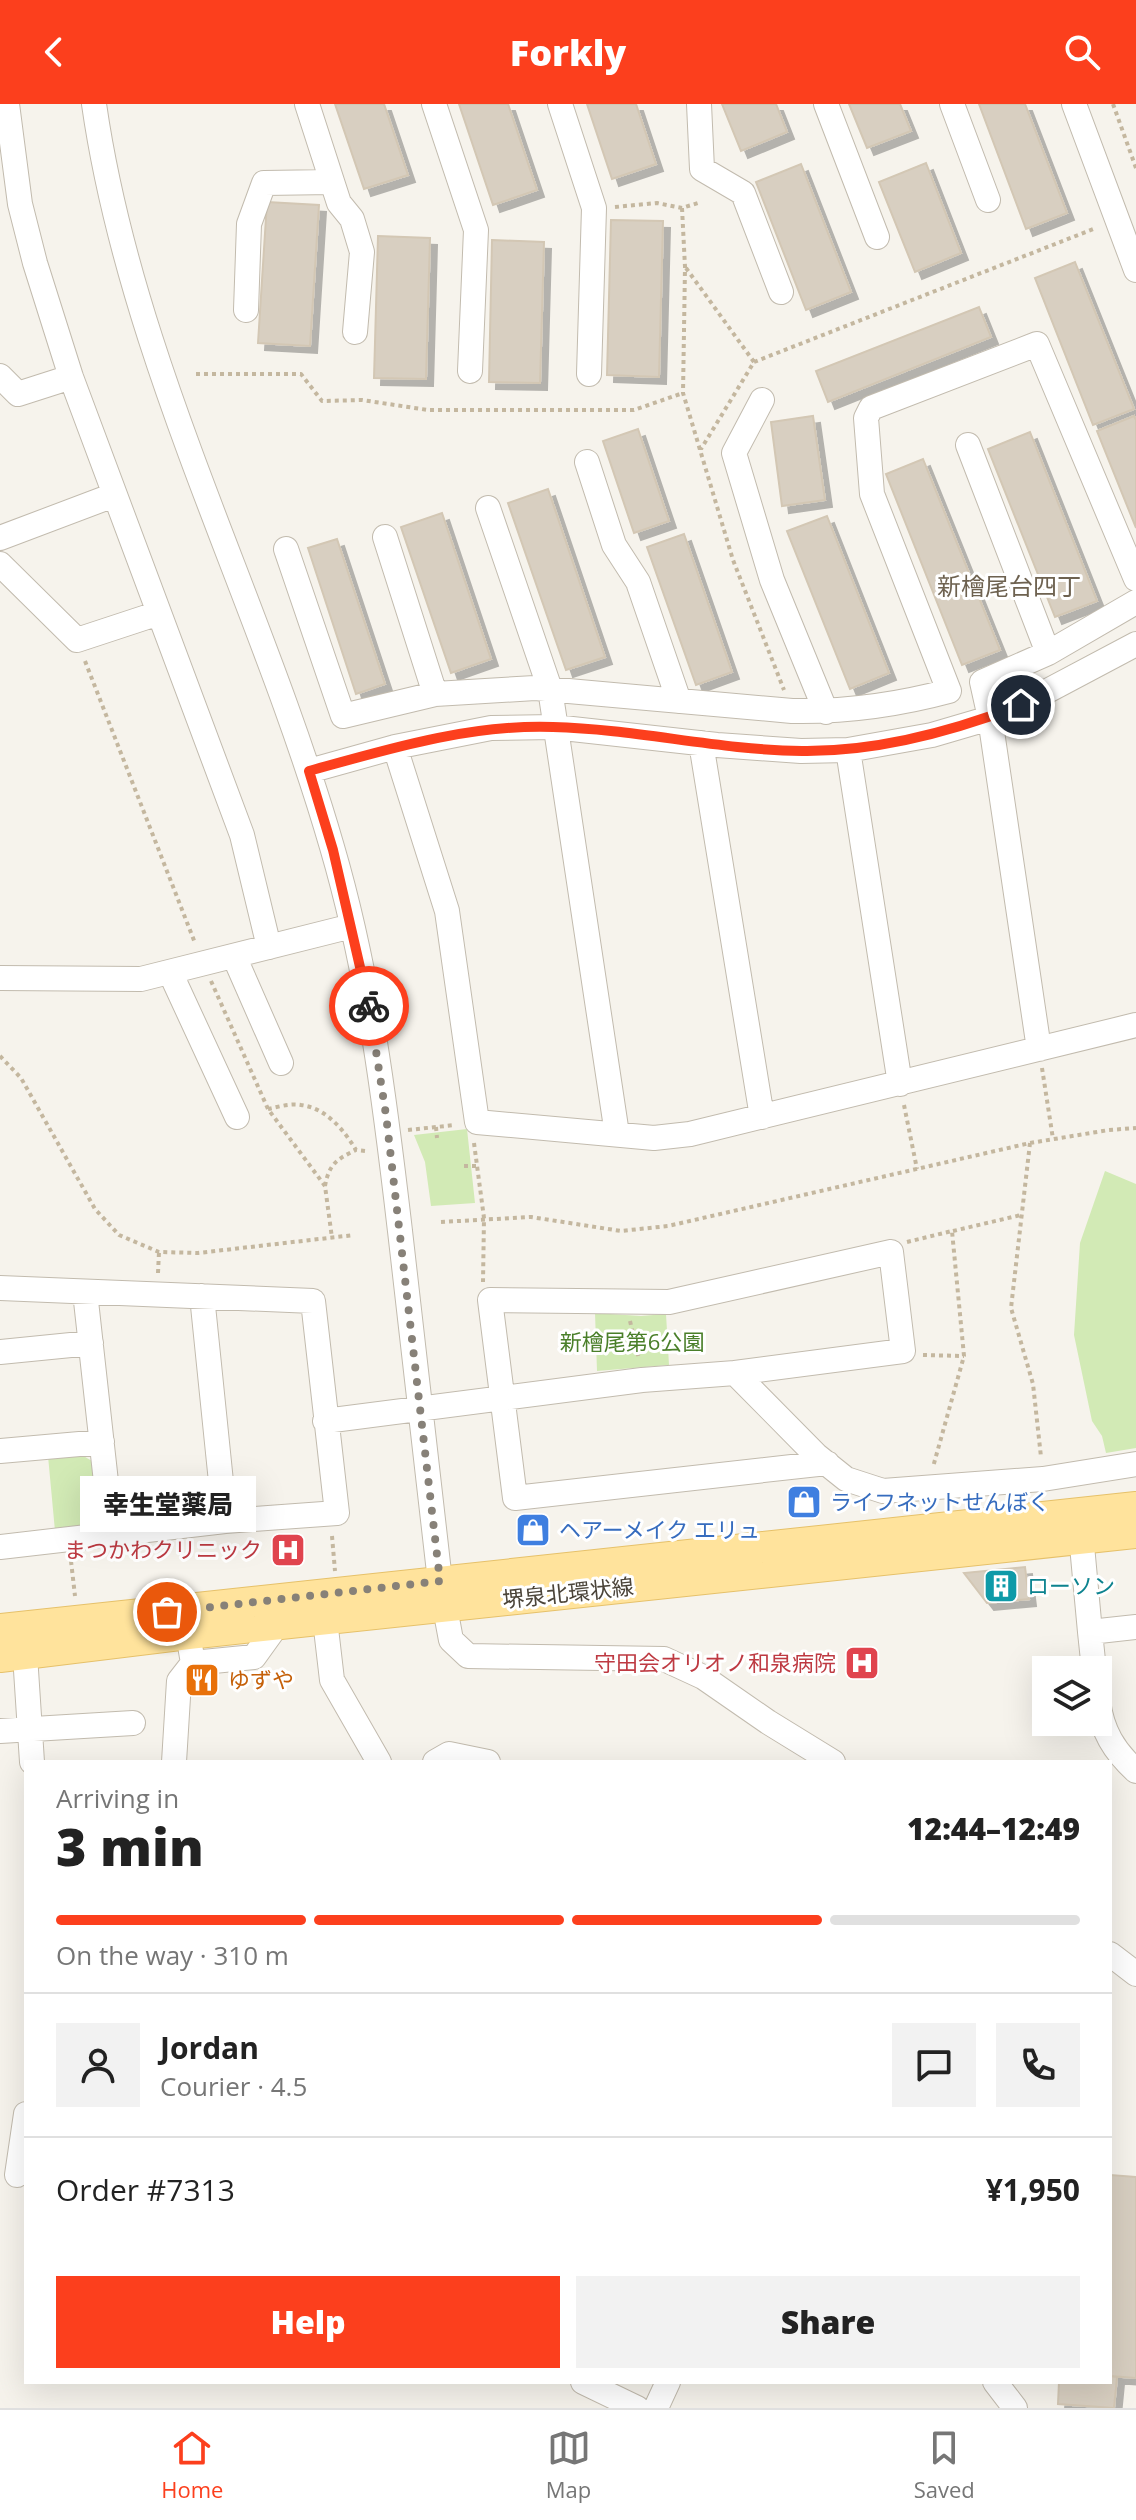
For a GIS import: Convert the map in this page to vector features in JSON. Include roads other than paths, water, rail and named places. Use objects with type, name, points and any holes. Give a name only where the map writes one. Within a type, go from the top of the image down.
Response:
[{"type":"main road","name":"堺泉北環状線","points":[[0,1629],[442,1594],[1080,1526],[1136,1507]]},
{"type":"main road","name":"堺泉北環状線","points":[[1080,1526],[1136,1533]]},
{"type":"main road","name":"堺泉北環状線","points":[[12,1656],[191,1649],[277,1625],[325,1620],[442,1594]]},
{"type":"street","points":[[7,104],[20,204],[35,263],[71,377],[242,835],[269,947]]},
{"type":"street","points":[[94,104],[111,197],[144,322],[309,771],[352,926],[374,1026],[442,1594],[451,1640],[468,1656],[664,1659],[703,1677],[826,1760]]},
{"type":"street","points":[[307,104],[339,203],[352,219],[362,252],[355,332]]},
{"type":"street","points":[[434,104],[476,230],[470,371]]},
{"type":"street","points":[[560,104],[594,208],[589,374]]},
{"type":"street","points":[[699,104],[702,169],[743,193],[781,292]]},
{"type":"street","points":[[826,104],[877,237]]},
{"type":"street","points":[[952,104],[988,200]]},
{"type":"street","points":[[1074,104],[1136,270]]},
{"type":"street","points":[[246,310],[249,224],[264,183],[332,182]]},
{"type":"street","points":[[286,549],[343,716],[435,694],[550,689],[826,712],[899,704],[949,691],[872,494],[866,418],[871,408],[1037,344],[1136,579]]},
{"type":"street","points":[[0,376],[18,394],[71,377]]},
{"type":"street","points":[[762,400],[734,453],[772,580],[826,712]]},
{"type":"street","points":[[968,445],[1048,653]]},
{"type":"street","points":[[587,462],[614,545],[638,582],[679,701]]},
{"type":"street","points":[[0,538],[114,495]]},
{"type":"street","points":[[488,508],[550,689],[617,1134]]},
{"type":"street","points":[[385,537],[435,694]]},
{"type":"street","points":[[0,564],[77,640],[159,613]]},
{"type":"street","points":[[1039,1049],[982,682],[1048,653],[1136,602]]},
{"type":"street","points":[[309,771],[395,747],[491,728],[554,727],[801,751],[848,750],[932,735],[990,718],[1021,705],[1136,644]]},
{"type":"street","points":[[701,743],[762,1117]]},
{"type":"street","points":[[395,747],[447,911],[477,1122],[654,1138],[690,1134],[1136,1025]]},
{"type":"street","points":[[848,750],[900,1084]]},
{"type":"street","points":[[0,978],[141,979],[352,926]]},
{"type":"street","points":[[234,956],[281,1063]]},
{"type":"street","points":[[170,972],[237,1117]]},
{"type":"street","points":[[325,1421],[421,1410],[502,1397],[642,1380],[735,1373],[903,1351],[891,1252],[669,1302],[490,1300],[502,1397],[515,1498],[827,1463]]},
{"type":"street","points":[[0,1288],[313,1301],[337,1513],[225,1521],[0,1547]]},
{"type":"street","points":[[85,1292],[112,1536]]},
{"type":"street","points":[[202,1296],[225,1521]]},
{"type":"street","points":[[0,1352],[91,1343]]},
{"type":"street","points":[[735,1373],[846,1479],[883,1491],[1043,1479],[1136,1464]]},
{"type":"street","points":[[0,1451],[102,1442]]},
{"type":"street","points":[[1080,1526],[1093,1656]]},
{"type":"street","points":[[325,1620],[332,1680],[378,1760]]},
{"type":"street","points":[[1090,1632],[1136,1627]]},
{"type":"street","points":[[174,1760],[179,1681],[191,1649]]},
{"type":"street","points":[[12,1656],[31,1728],[32,1760]]},
{"type":"street","points":[[0,1731],[133,1723]]},
{"type":"street","points":[[1108,1736],[1118,1754],[1136,1771]]},
{"type":"street","points":[[438,1760],[449,1754],[478,1760]]},
{"type":"street","points":[[1112,1956],[1136,1974]]},
{"type":"street","points":[[14,2174],[24,2124]]},
{"type":"street","points":[[587,2384],[637,2408]]},
{"type":"street","points":[[656,2408],[667,2384]]},
{"type":"street","points":[[997,2384],[1015,2408]]},
{"type":"place","name":"ライフネットせんぼく","points":[[804,1502]]},
{"type":"place","name":"ヘアーメイク エリュ","points":[[533,1530]]},
{"type":"place","name":"まつかわクリニック","points":[[288,1550]]},
{"type":"place","name":"ローソン","points":[[1001,1586]]},
{"type":"place","name":"幸生堂薬局","points":[[167,1612]]},
{"type":"place","name":"守田会オリオノ和泉病院","points":[[862,1663]]},
{"type":"place","name":"ゆずや","points":[[202,1680]]},
{"type":"district","name":"新檜尾台四丁","points":[[1009,587]]},
{"type":"park label","name":"新檜尾第6公園","points":[[632,1342]]}]
